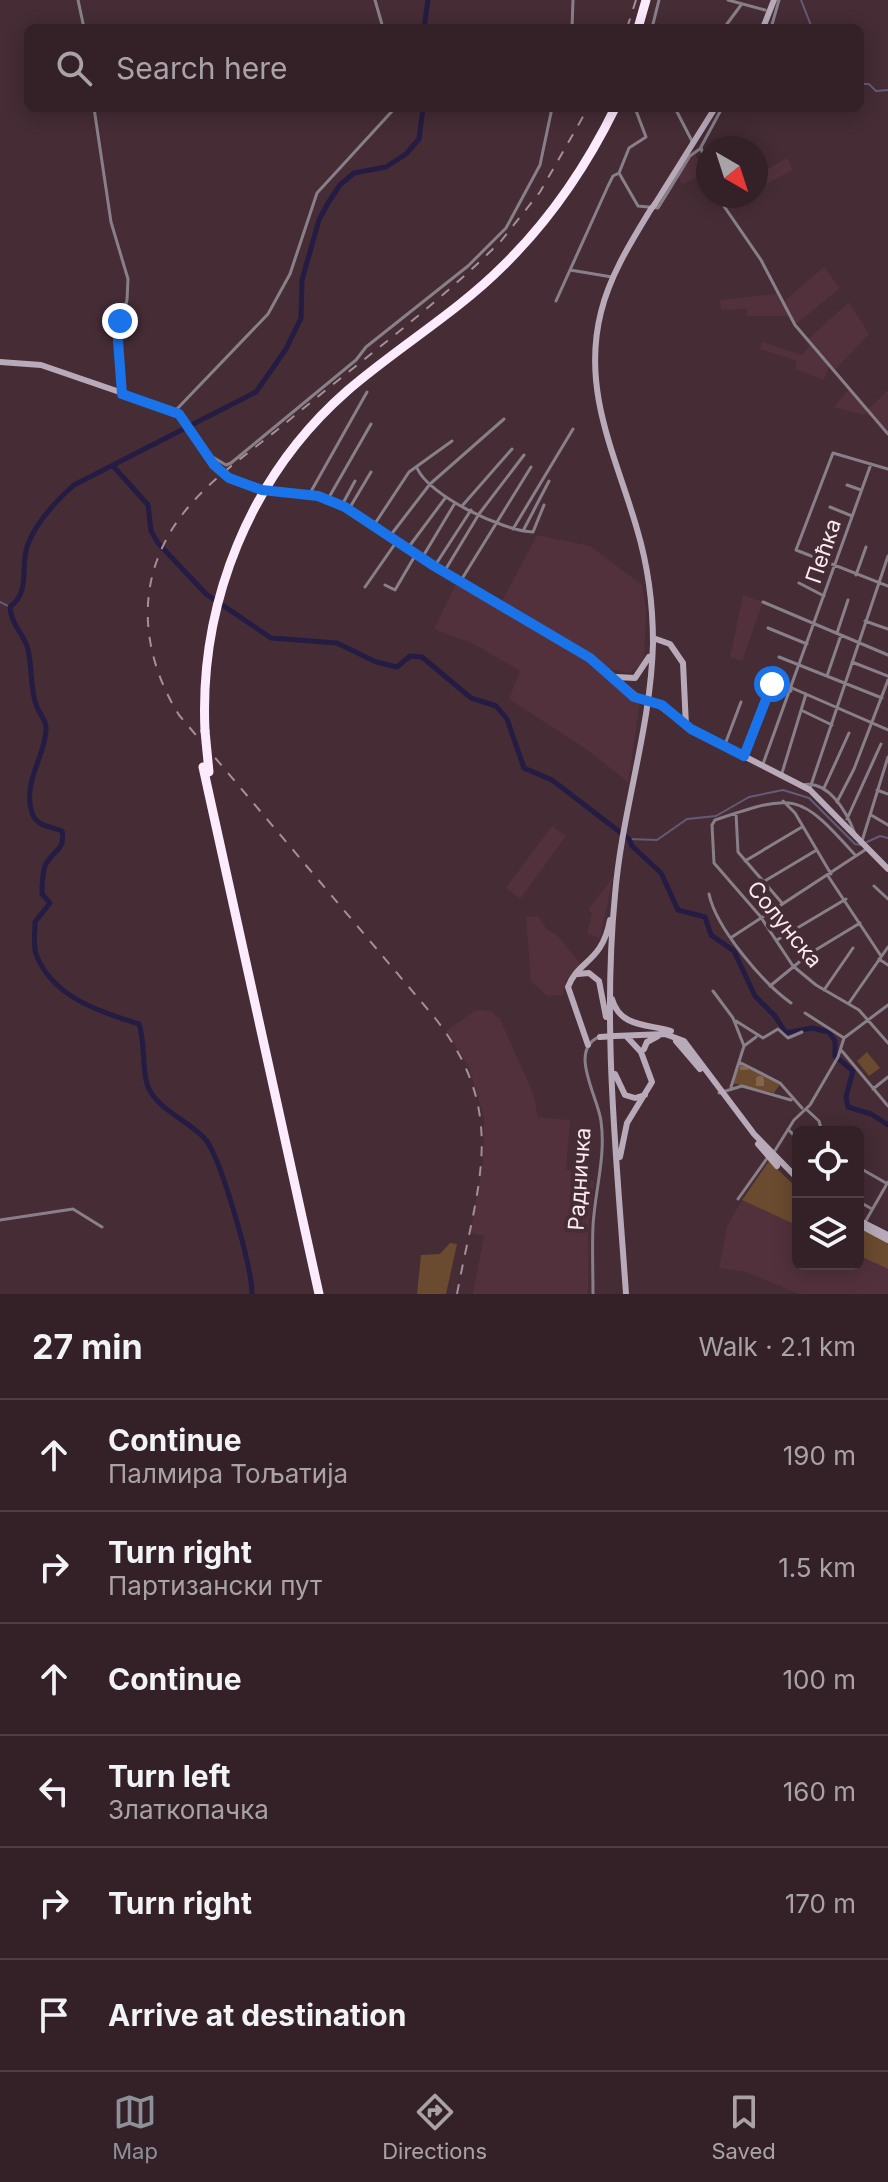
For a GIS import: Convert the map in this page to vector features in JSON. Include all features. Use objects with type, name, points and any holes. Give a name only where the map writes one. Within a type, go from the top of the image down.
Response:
[{"type":"highway","points":[[642,24],[648,0]]},
{"type":"highway","points":[[322,1294],[206,770],[202,731],[214,606],[226,559],[254,497],[298,433],[357,376],[446,308],[508,254],[559,194],[606,112]]},
{"type":"highway","points":[[217,595],[254,508],[288,454],[348,391],[477,290],[528,240],[577,175],[613,112]]},
{"type":"main road","points":[[765,24],[776,0]]},
{"type":"main road","points":[[588,1045],[568,992],[572,978],[604,943],[648,693],[653,638],[643,553],[604,433],[596,394],[597,330],[612,277],[712,112]]},
{"type":"main road","points":[[6,361],[47,367],[175,411],[184,419],[218,470],[227,476],[279,493],[328,499],[349,509],[434,566],[590,658],[632,695],[656,703],[686,726],[724,747],[802,785],[811,786],[888,869]]},
{"type":"main road","points":[[653,638],[670,644],[683,663],[686,726]]},
{"type":"main road","points":[[632,695],[634,678],[646,665],[652,650],[663,642]]},
{"type":"main road","points":[[612,676],[645,682],[648,693]]},
{"type":"main road","points":[[676,717],[684,707]]},
{"type":"main road","points":[[615,893],[609,1027],[626,1294]]},
{"type":"main road","points":[[610,972],[612,1001],[620,1014],[637,1025],[673,1032],[687,1045],[720,1092]]},
{"type":"main road","points":[[572,978],[587,973],[599,981],[609,1027]]},
{"type":"main road","points":[[585,1032],[600,1037],[674,1035],[687,1045]]},
{"type":"main road","points":[[638,1035],[644,1049]]},
{"type":"main road","points":[[644,1058],[647,1042],[657,1035]]},
{"type":"main road","points":[[657,1035],[680,1043],[771,1156],[792,1176]]},
{"type":"main road","points":[[618,1176],[627,1123],[648,1092],[652,1078],[635,1043],[624,1036]]},
{"type":"main road","points":[[611,1059],[623,1093],[637,1098],[648,1092]]},
{"type":"main road","points":[[864,1225],[888,1237]]},
{"type":"street","points":[[78,0],[83,24]]},
{"type":"street","points":[[375,0],[382,24]]},
{"type":"street","points":[[572,24],[573,0]]},
{"type":"street","points":[[653,24],[659,0]]},
{"type":"street","points":[[728,0],[770,11],[771,24]]},
{"type":"street","points":[[727,24],[741,5]]},
{"type":"street","points":[[95,112],[111,222],[128,279],[127,300],[118,331],[122,394]]},
{"type":"street","points":[[175,411],[268,314],[290,274],[317,193],[391,112]]},
{"type":"street","points":[[207,456],[226,465],[231,463],[499,237],[521,205],[540,165],[551,112]]},
{"type":"street","points":[[556,301],[613,176],[619,173],[628,150],[646,137],[637,112]]},
{"type":"street","points":[[677,112],[693,143]]},
{"type":"street","points":[[707,136],[720,112]]},
{"type":"street","points":[[619,173],[638,206],[659,207],[684,164],[696,153]]},
{"type":"street","points":[[725,208],[757,253],[795,325],[888,434]]},
{"type":"street","points":[[570,270],[612,277]]},
{"type":"street","points":[[309,495],[367,392]]},
{"type":"street","points":[[365,587],[430,484],[504,419]]},
{"type":"street","points":[[328,499],[371,424]]},
{"type":"street","points":[[513,529],[573,429]]},
{"type":"street","points":[[374,525],[409,472],[452,441]]},
{"type":"street","points":[[462,506],[512,449]]},
{"type":"street","points":[[888,469],[833,453],[797,553],[888,586]]},
{"type":"street","points":[[444,572],[479,514],[524,455]]},
{"type":"street","name":"Пећка","points":[[763,764],[871,464]]},
{"type":"street","points":[[460,582],[531,467]]},
{"type":"street","points":[[417,468],[446,497],[513,529],[534,531],[544,505]]},
{"type":"street","points":[[349,509],[371,472]]},
{"type":"street","points":[[342,505],[355,481]]},
{"type":"street","points":[[523,531],[549,481]]},
{"type":"street","points":[[847,485],[861,490]]},
{"type":"street","points":[[408,548],[446,497]]},
{"type":"street","points":[[385,585],[395,590],[456,502]]},
{"type":"street","points":[[830,507],[852,516]]},
{"type":"street","points":[[434,566],[471,510]]},
{"type":"street","points":[[856,575],[866,547]]},
{"type":"street","points":[[855,834],[837,802],[824,788],[811,786],[888,556]]},
{"type":"street","points":[[799,583],[824,596]]},
{"type":"street","points":[[827,676],[848,600]]},
{"type":"street","points":[[763,602],[888,655]]},
{"type":"street","points":[[865,621],[888,629]]},
{"type":"street","points":[[768,628],[807,644]]},
{"type":"street","points":[[779,657],[882,698]]},
{"type":"street","points":[[837,802],[888,678],[852,662]]},
{"type":"street","points":[[744,756],[771,684],[806,694],[888,730]]},
{"type":"street","points":[[782,773],[806,694]]},
{"type":"street","points":[[724,747],[741,702]]},
{"type":"street","points":[[803,711],[832,725]]},
{"type":"street","points":[[824,788],[849,733]]},
{"type":"street","points":[[847,819],[881,744]]},
{"type":"street","points":[[732,937],[856,856],[865,845],[888,757]]},
{"type":"street","points":[[882,773],[888,775]]},
{"type":"street","points":[[877,790],[888,794]]},
{"type":"street","points":[[783,801],[795,813],[829,875],[880,958],[888,965]]},
{"type":"street","points":[[782,903],[736,847],[736,813],[783,801],[802,804],[820,816],[856,856]]},
{"type":"street","points":[[795,813],[802,804]]},
{"type":"street","name":"Солунска","points":[[736,813],[715,820],[711,854],[721,872],[760,916],[793,966],[824,990],[849,1003],[888,1043]]},
{"type":"street","points":[[871,815],[888,825]]},
{"type":"street","points":[[745,861],[802,827]]},
{"type":"street","points":[[763,882],[816,850]]},
{"type":"street","points":[[874,886],[888,899]]},
{"type":"street","points":[[709,894],[715,912],[732,937],[770,986],[791,1003]]},
{"type":"street","points":[[776,941],[846,899]]},
{"type":"street","points":[[770,986],[793,966],[860,923]]},
{"type":"street","points":[[849,1003],[888,947]]},
{"type":"street","points":[[824,990],[853,948]]},
{"type":"street","points":[[713,991],[733,1018],[756,1037],[764,1038],[778,1029],[790,1038],[802,1032]]},
{"type":"street","points":[[738,1199],[837,1059],[844,1038],[888,1005]]},
{"type":"street","points":[[805,1013],[844,1038]]},
{"type":"street","points":[[733,1018],[744,1046]]},
{"type":"street","points":[[588,1045],[600,1037]]},
{"type":"street","points":[[731,1087],[744,1046],[756,1037]]},
{"type":"street","name":"Радничка","points":[[588,1045],[584,1060],[596,1095],[603,1140],[593,1226],[593,1294]]},
{"type":"street","points":[[841,1050],[888,1106]]},
{"type":"street","points":[[739,1062],[780,1083],[791,1100]]},
{"type":"street","points":[[873,1089],[888,1077]]},
{"type":"street","points":[[720,1092],[744,1086],[791,1100],[819,1121],[820,1126]]},
{"type":"street","points":[[788,1129],[792,1133]]},
{"type":"street","points":[[864,1170],[888,1183],[864,1219]]},
{"type":"street","points":[[864,1204],[872,1209]]},
{"type":"street","points":[[0,1220],[73,1209],[102,1227]]},
{"type":"shaded area","points":[[695,154],[696,178],[682,184],[678,176]]},
{"type":"shaded area","points":[[787,158],[793,170],[768,183],[768,169]]},
{"type":"shaded area","points":[[824,267],[840,288],[795,325],[788,316],[747,316],[747,309],[721,310],[720,300],[777,294],[782,303]]},
{"type":"shaded area","points":[[849,302],[869,334],[834,371],[829,366],[824,380],[795,369],[797,361],[760,349],[762,342],[802,355],[810,345],[807,340]]},
{"type":"shaded area","points":[[849,389],[868,410],[888,390],[888,434],[868,411],[864,415],[834,407]]},
{"type":"shaded area","points":[[537,535],[590,546],[642,585],[646,611],[644,663],[629,673],[611,669],[605,674],[640,703],[628,782],[586,749],[509,699],[520,671],[474,644],[434,629],[458,580],[500,605]]},
{"type":"shaded area","points":[[743,595],[763,602],[742,661],[730,657]]},
{"type":"shaded area","points":[[552,826],[566,836],[520,899],[506,888]]},
{"type":"shaded area","points":[[613,877],[600,938],[587,934],[592,913],[588,910]]},
{"type":"shaded area","points":[[538,916],[547,930],[556,934],[581,964],[566,980],[563,995],[547,996],[531,981],[526,917]]},
{"type":"shaded area","points":[[476,1010],[491,1011],[500,1019],[533,1093],[538,1117],[570,1120],[566,1169],[594,1181],[588,1233],[588,1294],[473,1294],[484,1236],[470,1233],[483,1164],[484,1117],[469,1067],[446,1031]]},
{"type":"shaded area","points":[[742,1200],[792,1223],[792,1270],[864,1270],[864,1258],[888,1269],[888,1294],[799,1294],[746,1272],[719,1268],[727,1227]]},
{"type":"green space","points":[[867,1052],[880,1068],[869,1076],[857,1061]]},
{"type":"green space","points":[[740,1065],[759,1071],[780,1084],[774,1093],[732,1083]]},
{"type":"green space","points":[[769,1161],[792,1183],[792,1223],[742,1200]]},
{"type":"green space","points":[[864,1230],[888,1242],[888,1269],[864,1258]]},
{"type":"green space","points":[[450,1243],[457,1244],[446,1294],[417,1294],[421,1255],[440,1254]]},
{"type":"waterway","points":[[425,24],[428,0]]},
{"type":"waterway","points":[[801,0],[810,24]]},
{"type":"waterway","points":[[864,84],[869,84],[876,91],[888,90]]},
{"type":"waterway","points":[[252,1294],[235,1215],[213,1152],[200,1134],[162,1105],[150,1091],[145,1077],[139,1024],[93,1008],[65,992],[43,969],[36,954],[35,922],[50,903],[42,894],[44,869],[63,838],[62,831],[41,824],[32,813],[30,790],[46,726],[35,700],[27,646],[10,607],[21,593],[26,552],[36,527],[74,485],[256,392],[286,349],[301,318],[302,280],[319,220],[328,203],[340,185],[354,173],[386,167],[406,154],[419,139],[422,112]]},
{"type":"waterway","points":[[114,467],[148,505],[151,531],[158,543],[206,594],[271,638],[337,643],[376,662],[397,667],[410,656],[422,657],[471,698],[496,706],[507,719],[524,768],[552,780],[629,839],[632,846],[661,873],[678,910],[705,917],[711,935],[734,951],[755,996],[775,1016],[786,1033],[812,1028],[829,1032],[835,1041],[835,1056],[853,1071],[846,1097],[848,1107],[871,1114],[888,1125]]},
{"type":"waterway","points":[[0,602],[10,607]]},
{"type":"waterway","points":[[629,839],[657,840],[687,819],[716,816],[749,797],[783,790],[809,798],[855,844],[861,845]]},
{"type":"waterway","points":[[867,842],[880,836],[888,838]]},
{"type":"railway","points":[[628,24],[636,0]]},
{"type":"railway","points":[[457,1294],[479,1184],[482,1151],[480,1119],[473,1086],[458,1053],[435,1018],[179,715],[159,675],[153,654],[148,611],[150,589],[163,546],[173,527],[200,494],[422,313],[501,241],[540,192],[586,112]]},
{"type":"route","points":[[120,321],[118,341],[122,394],[164,406],[179,414],[214,465],[229,478],[262,490],[318,496],[345,507],[434,566],[590,658],[634,697],[662,705],[684,725],[744,756],[772,684]]}]
